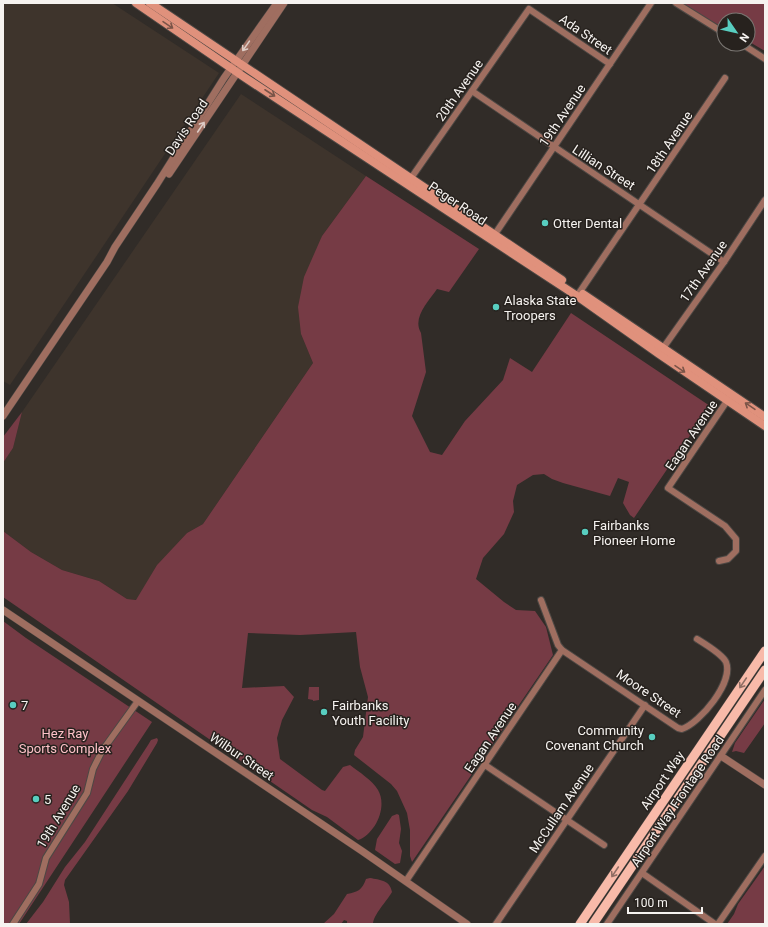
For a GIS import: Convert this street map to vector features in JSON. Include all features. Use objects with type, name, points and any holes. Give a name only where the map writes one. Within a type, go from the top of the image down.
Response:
[{"type":"main road","name":"Peger Road","points":[[136,3],[237,66],[578,294],[730,398],[765,426]]},
{"type":"main road","name":"Peger Road","points":[[150,3],[237,66]]},
{"type":"main road","name":"Peger Road","points":[[730,398],[765,417]]},
{"type":"main road","name":"Airport Way","points":[[580,924],[765,651]]},
{"type":"main road","name":"Airport Way","points":[[593,924],[765,670]]},
{"type":"street","name":"Davis Road","points":[[3,416],[107,262],[115,247],[237,66],[277,3]]},
{"type":"street","name":"Davis Road","points":[[237,66],[284,3]]},
{"type":"street","name":"19th Avenue","points":[[493,237],[652,3]]},
{"type":"street","points":[[676,3],[716,28]]},
{"type":"street","name":"Ada Street","points":[[529,9],[610,64]]},
{"type":"street","name":"20th Avenue","points":[[409,181],[529,9]]},
{"type":"street","points":[[754,52],[765,59]]},
{"type":"street","name":"18th Avenue","points":[[578,294],[725,78]]},
{"type":"street","name":"Lillian Street","points":[[472,91],[724,262]]},
{"type":"street","name":"17th Avenue","points":[[661,351],[724,262],[765,200]]},
{"type":"street","name":"Eagan Avenue","points":[[719,561],[728,559],[736,551],[736,539],[725,526],[668,488],[730,398]]},
{"type":"street","points":[[541,600],[558,645],[562,650]]},
{"type":"street","name":"Wilbur Street","points":[[3,610],[406,881],[467,924]]},
{"type":"street","name":"Moore Street","points":[[562,650],[678,728],[682,729],[692,723],[705,711],[721,689],[725,681],[727,670],[726,662],[722,656],[697,639]]},
{"type":"street","name":"Eagan Avenue","points":[[406,881],[562,650]]},
{"type":"street","name":"Airport Way Frontage Road","points":[[607,924],[765,690]]},
{"type":"street","name":"19th Avenue","points":[[13,924],[39,884],[46,858],[87,793],[93,769],[102,751],[138,701]]},
{"type":"street","name":"McCullam Avenue","points":[[496,924],[644,705]]},
{"type":"street","points":[[721,756],[765,786]]},
{"type":"street","points":[[485,765],[604,845]]},
{"type":"street","points":[[642,873],[717,924],[765,856]]},
{"type":"shaded area","points":[[3,3],[112,3],[219,73],[10,385],[3,381]]},
{"type":"shaded area","points":[[241,94],[366,176],[322,236],[301,334],[313,363],[203,524],[187,533],[157,565],[137,600],[127,599],[99,581],[62,570],[31,552],[3,531],[3,463],[13,448],[22,412]]},
{"type":"green space","points":[[678,3],[765,3],[765,51],[756,46],[756,12],[716,12],[716,24]]},
{"type":"green space","points":[[366,176],[479,249],[449,292],[437,289],[422,310],[418,322],[421,333],[426,372],[412,416],[430,452],[442,455],[465,421],[503,380],[510,358],[532,372],[571,313],[710,406],[634,518],[630,515],[623,503],[629,482],[618,478],[610,496],[563,483],[544,474],[533,475],[517,485],[513,501],[514,512],[504,534],[483,558],[476,579],[516,610],[535,611],[546,627],[553,655],[412,862],[410,856],[410,830],[407,813],[397,791],[391,784],[354,755],[355,750],[363,737],[368,697],[360,667],[356,632],[300,635],[248,633],[242,688],[284,686],[294,697],[282,720],[277,738],[280,759],[322,790],[325,791],[343,767],[350,765],[365,776],[375,786],[381,797],[381,812],[370,832],[358,840],[327,817],[312,810],[3,597],[3,531],[31,552],[62,570],[99,581],[127,599],[136,600],[157,565],[187,533],[203,524],[313,363],[301,334],[298,307],[304,277],[322,236]]},
{"type":"green space","points":[[22,412],[13,448],[3,463],[3,437]]},
{"type":"green space","name":"Hez Ray Sports Complex","points":[[3,621],[152,722],[19,924],[3,924]]},
{"type":"green space","points":[[309,687],[319,687],[319,700],[313,701],[308,699]]},
{"type":"green space","points":[[765,699],[765,723],[744,753],[736,751],[732,752],[735,743]]},
{"type":"green space","points":[[157,738],[157,743],[128,791],[65,880],[64,885],[69,902],[70,924],[26,924],[43,902],[65,867],[85,842],[151,740]]},
{"type":"green space","points":[[397,814],[399,815],[401,829],[399,843],[402,851],[400,863],[395,864],[375,850],[377,839],[392,816]]},
{"type":"green space","points":[[765,866],[765,924],[727,924],[734,914],[738,904]]},
{"type":"green space","points":[[370,878],[387,883],[392,892],[378,912],[373,924],[347,924],[347,921],[344,920],[341,924],[323,924],[334,914],[347,894],[359,890],[363,886],[366,879]]},
{"type":"place","name":"Otter Dental","points":[[545,223]]},
{"type":"place","name":"Alaska State Troopers","points":[[496,307]]},
{"type":"place","name":"Fairbanks Pioneer Home","points":[[585,532]]},
{"type":"place","name":"7","points":[[13,705]]},
{"type":"place","name":"Fairbanks Youth Facility","points":[[324,712]]},
{"type":"place","name":"Community Covenant Church","points":[[652,737]]},
{"type":"place","name":"5","points":[[36,799]]}]
